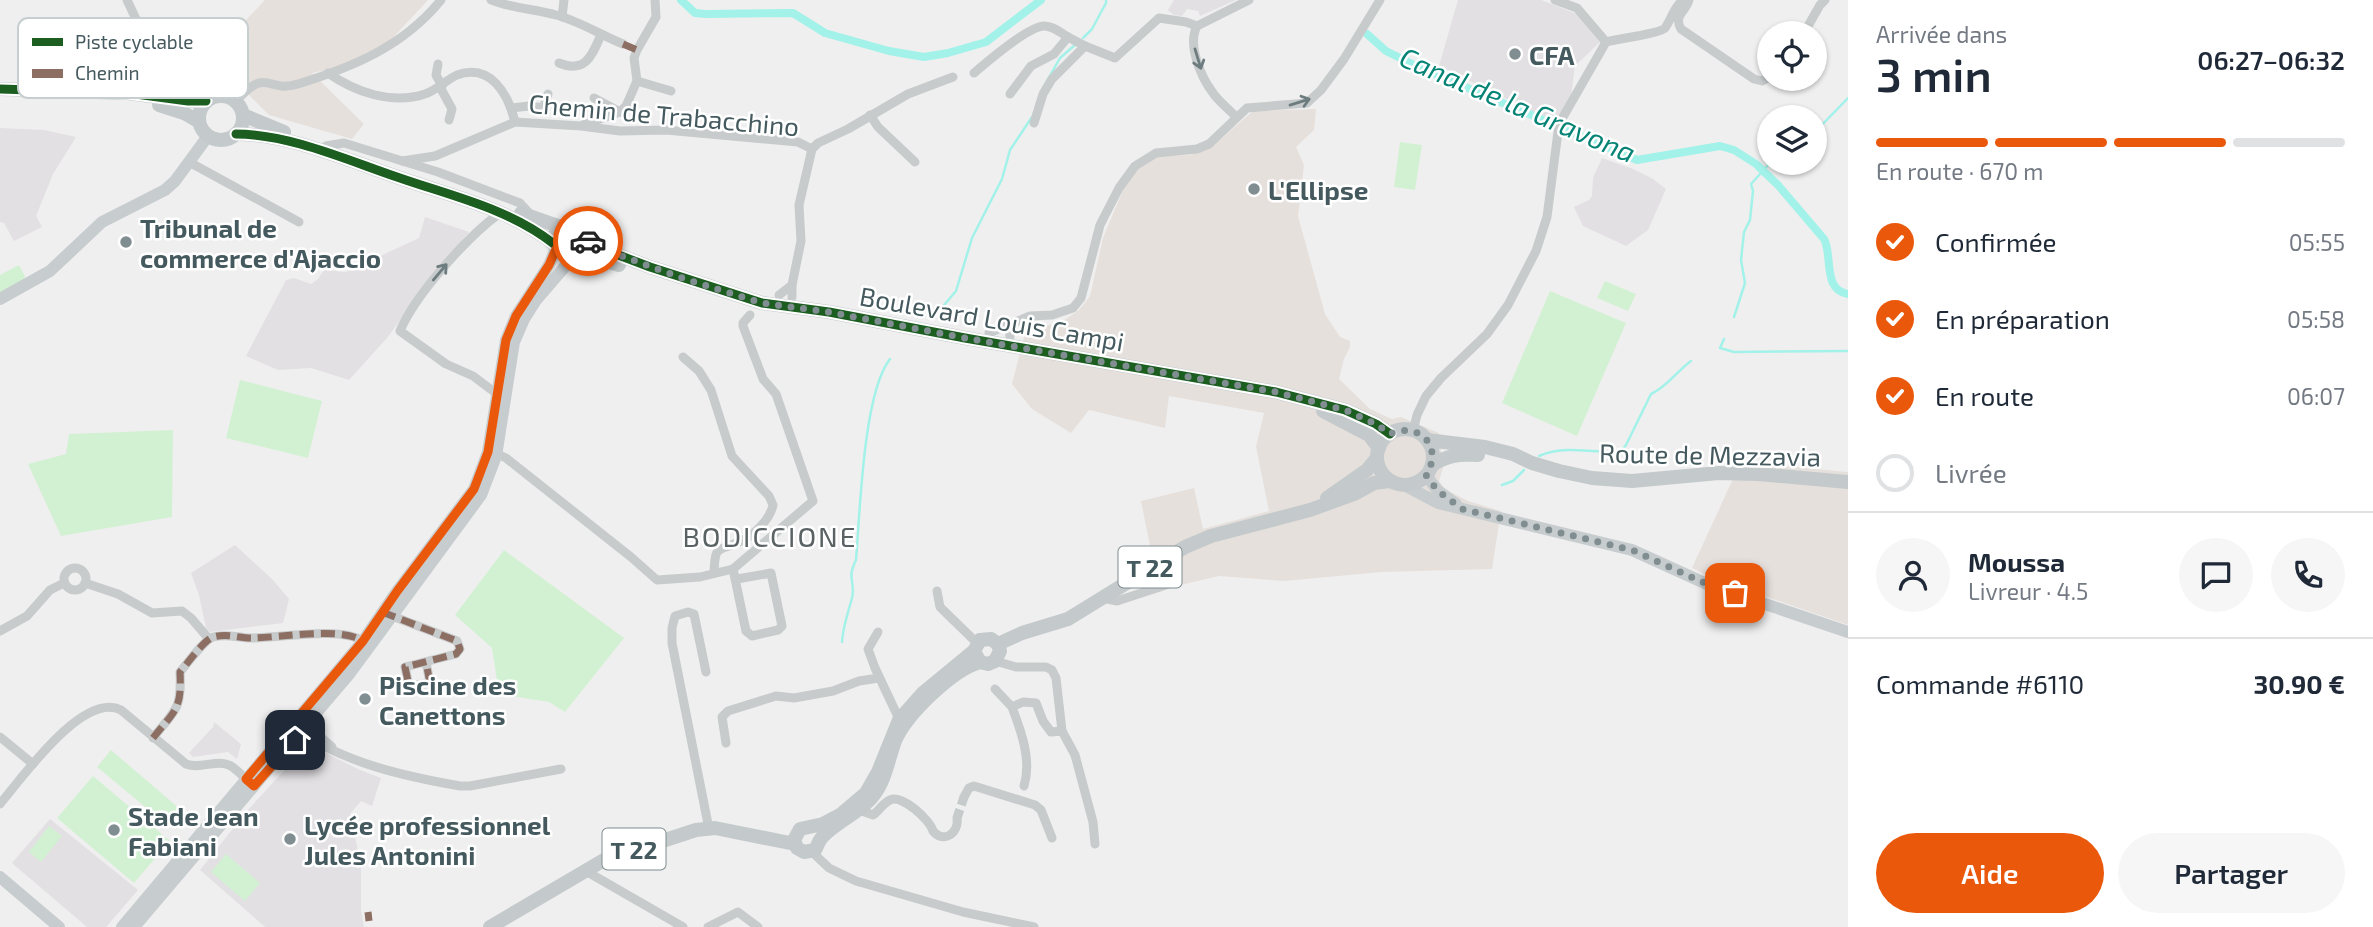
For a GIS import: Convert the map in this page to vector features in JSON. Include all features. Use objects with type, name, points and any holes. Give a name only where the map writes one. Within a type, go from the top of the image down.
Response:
[{"type":"main road","points":[[0,89],[18,90]]},
{"type":"main road","points":[[166,98],[188,101],[211,98]]},
{"type":"main road","points":[[211,98],[199,110],[198,121],[208,136],[220,140],[236,134],[243,122],[243,115],[236,101],[230,98]]},
{"type":"main road","points":[[0,99],[132,101],[168,106],[198,121]]},
{"type":"main road","points":[[243,115],[257,123],[457,189],[561,227]]},
{"type":"main road","points":[[236,134],[254,134],[292,142],[500,213],[525,223],[564,255],[580,249]]},
{"type":"main road","points":[[0,299],[50,271],[102,222],[165,190],[175,181],[208,136]]},
{"type":"main road","points":[[300,726],[386,614],[474,489],[492,452],[514,342],[536,300],[580,249],[586,235],[579,226],[569,224],[561,227],[555,234],[555,246],[549,265],[516,316],[506,340],[501,397]]},
{"type":"main road","name":"Boulevard Louis Campi","points":[[580,249],[608,251],[762,303],[829,312],[1276,392],[1345,410],[1376,424],[1390,434]]},
{"type":"main road","name":"Boulevard Louis Campi","points":[[580,249],[761,311],[816,318],[963,348],[1237,393],[1322,411],[1368,435],[1378,453]]},
{"type":"main road","points":[[1462,509],[1437,490],[1429,470],[1432,452],[1427,440],[1405,429],[1390,434],[1378,453],[1381,470],[1397,483],[1438,503],[1462,509],[1632,550],[1709,585],[1848,632]]},
{"type":"main road","name":"Route de Mezzavia","points":[[1427,440],[1485,447],[1513,454],[1531,463]]},
{"type":"main road","name":"T 22","points":[[1310,510],[1367,470],[1378,453]]},
{"type":"main road","name":"Route de Mezzavia","points":[[1429,470],[1444,457],[1454,454],[1488,455],[1592,478],[1632,481],[1719,473],[1848,482]]},
{"type":"main road","points":[[1397,483],[1413,484],[1429,470]]},
{"type":"main road","name":"T 22","points":[[998,644],[1022,633],[1068,619],[1185,547],[1211,537],[1310,510],[1354,494],[1374,483],[1397,483]]},
{"type":"main road","points":[[121,927],[371,646],[386,614]]},
{"type":"main road","points":[[814,840],[800,829],[795,836],[795,844],[804,852],[866,793],[901,722],[929,696],[970,666],[977,652],[987,638],[998,644],[1000,651],[995,661],[988,664],[977,652]]},
{"type":"main road","points":[[814,840],[859,810],[873,796],[887,772],[901,722]]},
{"type":"main road","points":[[134,927],[250,783]]},
{"type":"main road","name":"T 22","points":[[489,927],[584,870],[634,849],[696,830],[709,829],[795,844]]},
{"type":"main road","points":[[0,877],[59,927]]},
{"type":"street","points":[[127,0],[135,18]]},
{"type":"street","points":[[248,89],[259,82],[285,87],[361,62],[414,30],[441,0]]},
{"type":"street","points":[[491,0],[562,16],[623,44]]},
{"type":"street","points":[[562,16],[564,0]]},
{"type":"street","points":[[581,126],[620,112],[626,106],[637,81],[634,58],[656,17],[655,0]]},
{"type":"street","points":[[1236,117],[1213,94],[1203,76],[1193,34],[1197,26],[1249,0]]},
{"type":"street","points":[[989,333],[1030,316],[1052,315],[1073,308],[1081,298],[1100,225],[1118,188],[1135,166],[1156,153],[1197,149],[1209,144],[1247,108],[1307,103],[1321,90],[1344,60],[1380,0]]},
{"type":"street","points":[[1555,0],[1577,8],[1606,42]]},
{"type":"street","points":[[1413,431],[1426,396],[1487,334],[1508,305],[1536,251],[1547,217],[1558,127],[1606,42],[1625,36],[1658,33],[1683,0]]},
{"type":"street","points":[[1689,0],[1677,17],[1681,29],[1757,80]]},
{"type":"street","points":[[1810,21],[1825,0]]},
{"type":"street","points":[[974,73],[995,55],[1043,26],[1050,26],[1085,46],[1115,58],[1159,18],[1197,26]]},
{"type":"street","points":[[559,63],[578,67],[590,59],[601,35]]},
{"type":"street","points":[[1010,94],[1031,66],[1054,54],[1068,37]]},
{"type":"street","points":[[1034,123],[1042,94],[1052,79],[1085,46]]},
{"type":"street","points":[[439,64],[436,75],[452,109],[449,120]]},
{"type":"street","points":[[328,73],[356,90],[396,98],[424,94],[456,76],[471,72],[482,73],[498,84],[515,122]]},
{"type":"street","points":[[792,298],[801,241],[799,205],[811,149],[818,142],[848,129],[908,94],[953,77]]},
{"type":"street","points":[[637,81],[671,91]]},
{"type":"street","points":[[511,108],[543,108],[548,94]]},
{"type":"street","points":[[236,101],[239,98]]},
{"type":"street","points":[[594,98],[620,112]]},
{"type":"street","points":[[870,115],[878,127],[915,162]]},
{"type":"street","name":"Chemin de Trabacchino","points":[[402,161],[435,156],[515,122],[620,131],[666,130],[798,142],[811,149]]},
{"type":"street","points":[[326,146],[344,143],[438,173],[520,203],[534,218]]},
{"type":"street","points":[[435,156],[438,173]]},
{"type":"street","points":[[189,162],[299,222]]},
{"type":"street","points":[[500,213],[451,259],[430,284],[400,331],[446,365],[473,376],[501,397]]},
{"type":"street","points":[[779,295],[792,285]]},
{"type":"street","points":[[492,452],[506,458],[657,580],[733,569],[813,502],[776,394],[763,379],[743,326],[750,316]]},
{"type":"street","points":[[1009,324],[1010,337]]},
{"type":"street","points":[[684,356],[699,371],[711,390],[732,456],[769,496],[773,505],[768,519],[740,541],[723,546],[718,551],[714,573]]},
{"type":"street","points":[[75,568],[84,573],[85,583],[81,589],[75,591],[68,588],[64,583],[65,573],[75,568]]},
{"type":"street","points":[[733,569],[746,631],[751,636],[778,630],[782,626],[771,573],[737,579]]},
{"type":"street","points":[[1102,598],[1117,601],[1175,582]]},
{"type":"street","points":[[0,631],[27,616],[50,590],[64,583]]},
{"type":"street","points":[[85,583],[109,590],[152,613],[182,611],[209,639]]},
{"type":"street","points":[[937,591],[940,607],[977,652]]},
{"type":"street","points":[[706,672],[694,614],[688,612],[675,616],[672,643],[709,829]]},
{"type":"street","points":[[386,614],[457,642],[460,649],[456,654],[426,663]]},
{"type":"street","points":[[878,632],[868,649],[901,722]]},
{"type":"street","points":[[153,738],[179,705],[180,672],[209,639],[229,635],[247,638],[352,634],[363,641]]},
{"type":"street","points":[[995,661],[1016,667],[1046,667],[1052,670],[1056,678],[1062,731],[1075,755],[1093,822],[1095,844]]},
{"type":"street","points":[[726,743],[722,717],[728,711],[776,696],[794,698],[880,678]]},
{"type":"street","points":[[995,689],[1012,707],[1022,733],[1027,776],[1024,786]]},
{"type":"street","points":[[1012,707],[1023,702],[1035,702],[1043,722],[1051,732],[1062,731]]},
{"type":"street","points":[[0,804],[65,728],[104,706],[121,710],[186,764],[194,767],[220,762],[230,765],[250,783]]},
{"type":"street","points":[[300,726],[338,753],[372,767],[460,786],[561,769]]},
{"type":"street","points":[[0,737],[33,764]]},
{"type":"street","points":[[964,797],[974,786],[1035,805],[1041,810],[1052,838]]},
{"type":"street","points":[[859,810],[873,815],[891,799],[897,798],[924,817],[932,825],[936,836],[941,837],[955,832],[958,826],[957,818]]},
{"type":"street","points":[[814,840],[830,868],[856,881],[963,912],[1034,927]]},
{"type":"street","points":[[584,870],[683,927]]},
{"type":"street","points":[[708,927],[738,912],[758,927]]},
{"type":"shaded area","points":[[265,0],[428,0],[389,42],[364,57],[312,73],[364,124],[352,139],[269,115],[248,94],[248,18]]},
{"type":"shaded area","points":[[1174,0],[1236,0],[1200,16],[1198,11],[1187,9],[1182,16],[1174,15],[1168,10]]},
{"type":"shaded area","name":"CFA","points":[[1458,0],[1541,0],[1577,14],[1589,27],[1600,42],[1575,66],[1571,96],[1556,123],[1439,66]]},
{"type":"shaded area","points":[[1316,109],[1314,130],[1296,147],[1304,165],[1298,216],[1325,314],[1340,337],[1350,341],[1339,379],[1370,409],[1392,419],[1401,417],[1439,433],[1443,468],[1439,481],[1445,489],[1468,501],[1501,511],[1492,569],[1382,572],[1284,581],[1219,576],[1159,590],[1141,501],[1194,488],[1203,529],[1269,511],[1256,447],[1264,413],[1169,396],[1165,428],[1089,410],[1071,433],[1032,409],[1012,384],[1026,329],[1060,323],[1079,310],[1090,296],[1103,238],[1125,185],[1141,164],[1160,156],[1190,155],[1214,145],[1253,111]]},
{"type":"shaded area","points":[[0,128],[44,130],[76,137],[53,174],[36,216],[42,227],[14,241],[4,223],[0,222]]},
{"type":"shaded area","points":[[1602,158],[1633,169],[1666,189],[1648,230],[1626,246],[1583,226],[1574,207],[1592,196],[1593,178]]},
{"type":"shaded area","points":[[425,217],[469,232],[387,338],[349,380],[311,368],[278,370],[246,356],[286,280],[294,278],[311,284],[324,270],[346,272],[419,238]]},
{"type":"shaded area","points":[[1774,465],[1848,472],[1848,625],[1712,578],[1692,568],[1738,468]]},
{"type":"shaded area","points":[[235,545],[273,580],[289,599],[283,623],[210,632],[206,628],[191,573]]},
{"type":"shaded area","points":[[214,722],[241,744],[237,759],[228,752],[193,757],[189,753],[213,727]]},
{"type":"shaded area","name":"Lycée professionnel Jules Antonini","points":[[314,747],[381,778],[372,806],[361,801],[350,814],[361,864],[361,910],[364,927],[265,927],[200,870],[247,811],[291,763]]},
{"type":"shaded area","points":[[50,819],[138,890],[106,927],[87,927],[12,863]]},
{"type":"green space","points":[[1400,142],[1422,145],[1415,190],[1394,187]]},
{"type":"green space","points":[[19,265],[25,276],[24,280],[0,293],[0,275]]},
{"type":"green space","points":[[1605,281],[1636,294],[1628,311],[1597,298]]},
{"type":"green space","points":[[1550,291],[1626,323],[1577,436],[1502,403]]},
{"type":"green space","points":[[240,380],[322,401],[308,458],[226,438]]},
{"type":"green space","points":[[173,430],[172,517],[61,536],[28,464],[66,454],[69,434]]},
{"type":"green space","points":[[504,550],[624,638],[565,712],[549,702],[499,694],[492,648],[455,615]]},
{"type":"green space","points":[[111,750],[180,809],[167,825],[97,767]]},
{"type":"green space","name":"Stade Jean Fabiani","points":[[93,776],[170,841],[134,883],[57,818]]},
{"type":"green space","points":[[49,826],[62,836],[41,862],[29,852]]},
{"type":"green space","points":[[226,854],[260,883],[245,901],[211,872]]},
{"type":"waterway","name":"Canal de la Gravona","points":[[681,0],[695,13],[793,13],[825,33],[889,51],[924,57],[986,42],[1041,0]]},
{"type":"waterway","points":[[1083,38],[1092,29],[1106,0]]},
{"type":"waterway","name":"Canal de la Gravona","points":[[1367,34],[1386,51],[1416,66],[1637,160],[1720,146],[1734,150],[1756,164],[1778,185],[1824,239],[1831,279],[1840,291],[1848,294]]},
{"type":"waterway","points":[[1043,88],[1060,58],[1076,44]]},
{"type":"waterway","points":[[1827,120],[1848,98]]},
{"type":"waterway","points":[[939,311],[956,291],[972,238],[1002,179],[1010,150],[1032,117]]},
{"type":"waterway","points":[[1734,317],[1745,283],[1741,260],[1744,232],[1750,220],[1753,191],[1751,184],[1759,175]]},
{"type":"waterway","points":[[1724,339],[1720,348],[1734,352],[1848,351]]},
{"type":"waterway","points":[[842,642],[853,592],[851,576],[856,560],[868,425],[881,376],[890,359]]},
{"type":"waterway","points":[[1539,456],[1568,450],[1620,453],[1651,394],[1691,361]]},
{"type":"waterway","points":[[1502,485],[1513,481],[1524,470]]},
{"type":"tunnel","points":[[957,818],[964,797]]},
{"type":"marked path","points":[[623,44],[637,50]]},
{"type":"marked path","points":[[382,612],[457,641],[460,649],[456,654],[405,667],[409,686],[430,683],[426,662]]},
{"type":"marked path","points":[[153,738],[176,709],[180,694],[180,672],[200,647],[213,637],[251,638],[325,633],[340,634],[363,641]]},
{"type":"marked path","points":[[368,912],[369,921]]},
{"type":"cycle path","points":[[0,89],[18,90]]},
{"type":"cycle path","points":[[166,98],[206,101]]},
{"type":"cycle path","points":[[236,134],[297,143],[458,197],[518,221],[554,244]]},
{"type":"cycle path","points":[[586,240],[650,267],[762,303],[829,312],[1276,392],[1345,410],[1376,424],[1390,434]]},
{"type":"way so far","points":[[588,241],[685,279],[762,303],[829,312],[1320,402],[1376,424],[1390,434],[1405,429],[1421,435],[1430,446],[1433,459],[1426,475],[1437,490],[1462,509],[1632,550],[1709,585],[1735,593]]},
{"type":"place","name":"CFA","points":[[1515,54]]},
{"type":"place","name":"L'Ellipse","points":[[1254,189]]},
{"type":"place","name":"Tribunal de commerce d'Ajaccio","points":[[126,242]]},
{"type":"place","name":"Piscine des Canettons","points":[[365,699]]},
{"type":"place","name":"Stade Jean Fabiani","points":[[114,830]]},
{"type":"place","name":"Lycée professionnel Jules Antonini","points":[[290,839]]},
{"type":"district","name":"BODICCIONE","points":[[770,536]]},
{"type":"route","points":[[295,740],[254,786],[246,779],[363,641],[375,621],[474,489],[488,452],[506,340],[516,316],[549,265],[556,249],[569,257],[574,256],[581,253],[586,240],[588,241]]}]
